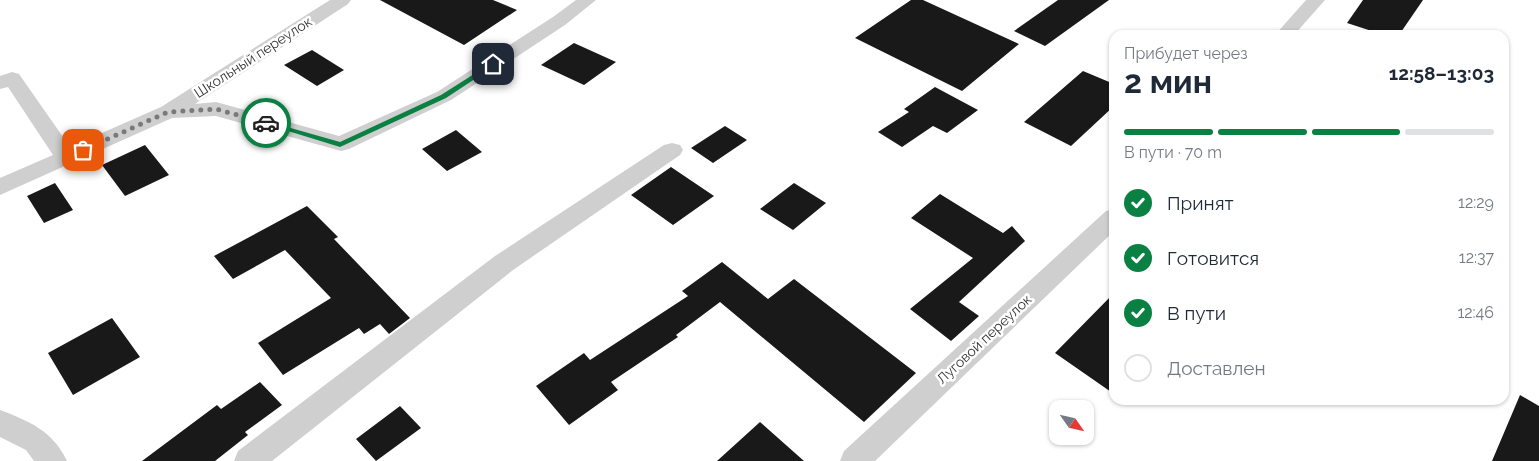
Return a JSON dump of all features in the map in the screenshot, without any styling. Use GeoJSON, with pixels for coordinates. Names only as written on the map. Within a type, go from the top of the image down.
{"type":"FeatureCollection","features":[{"type":"Feature","properties":{"kind":"street","name":"Школьный переулок"},"geometry":{"type":"LineString","coordinates":[[0,187],[168,112],[342,0]]}},
{"type":"Feature","properties":{"kind":"street"},"geometry":{"type":"LineString","coordinates":[[168,112],[216,109],[340,144],[444,96],[559,21],[586,0]]}},
{"type":"Feature","properties":{"kind":"street"},"geometry":{"type":"LineString","coordinates":[[1289,30],[1316,0]]}},
{"type":"Feature","properties":{"kind":"street"},"geometry":{"type":"LineString","coordinates":[[0,83],[12,78],[66,158]]}},
{"type":"Feature","properties":{"kind":"street"},"geometry":{"type":"LineString","coordinates":[[249,461],[504,263],[672,150]]}},
{"type":"Feature","properties":{"kind":"street","name":"Луговой переулок"},"geometry":{"type":"LineString","coordinates":[[855,461],[1109,222]]}},
{"type":"Feature","properties":{"kind":"street"},"geometry":{"type":"LineString","coordinates":[[0,423],[36,441],[52,461]]}},
{"type":"Feature","properties":{"kind":"building"},"geometry":{"type":"Polygon","coordinates":[[[380,0],[493,0],[517,10],[464,45],[380,0]]]}},
{"type":"Feature","properties":{"kind":"building"},"geometry":{"type":"Polygon","coordinates":[[[911,0],[923,0],[1019,44],[962,91],[855,38],[911,0]]]}},
{"type":"Feature","properties":{"kind":"building"},"geometry":{"type":"Polygon","coordinates":[[[1058,0],[1109,0],[1045,46],[1014,31],[1058,0]]]}},
{"type":"Feature","properties":{"kind":"building"},"geometry":{"type":"Polygon","coordinates":[[[1363,0],[1423,0],[1402,30],[1369,30],[1347,23],[1363,0]]]}},
{"type":"Feature","properties":{"kind":"building"},"geometry":{"type":"Polygon","coordinates":[[[574,43],[616,62],[584,85],[541,65],[574,43]]]}},
{"type":"Feature","properties":{"kind":"building"},"geometry":{"type":"Polygon","coordinates":[[[312,50],[344,70],[317,86],[284,65],[312,50]]]}},
{"type":"Feature","properties":{"kind":"building"},"geometry":{"type":"Polygon","coordinates":[[[1083,71],[1109,82],[1109,111],[1071,146],[1024,122],[1083,71]]]}},
{"type":"Feature","properties":{"kind":"building"},"geometry":{"type":"Polygon","coordinates":[[[935,87],[978,110],[947,133],[933,126],[902,147],[878,132],[909,112],[904,109],[935,87]]]}},
{"type":"Feature","properties":{"kind":"building"},"geometry":{"type":"Polygon","coordinates":[[[725,126],[747,140],[713,163],[691,148],[725,126]]]}},
{"type":"Feature","properties":{"kind":"building"},"geometry":{"type":"Polygon","coordinates":[[[456,130],[482,152],[447,171],[422,149],[456,130]]]}},
{"type":"Feature","properties":{"kind":"building"},"geometry":{"type":"Polygon","coordinates":[[[145,145],[169,175],[125,196],[102,165],[145,145]]]}},
{"type":"Feature","properties":{"kind":"building"},"geometry":{"type":"Polygon","coordinates":[[[671,167],[714,196],[673,225],[631,195],[671,167]]]}},
{"type":"Feature","properties":{"kind":"building"},"geometry":{"type":"Polygon","coordinates":[[[55,183],[73,210],[44,223],[27,196],[55,183]]]}},
{"type":"Feature","properties":{"kind":"building"},"geometry":{"type":"Polygon","coordinates":[[[794,183],[826,203],[793,230],[760,209],[794,183]]]}},
{"type":"Feature","properties":{"kind":"building"},"geometry":{"type":"Polygon","coordinates":[[[940,194],[1003,233],[1012,226],[1025,241],[959,302],[979,316],[951,341],[910,309],[973,258],[911,218],[940,194]]]}},
{"type":"Feature","properties":{"kind":"building"},"geometry":{"type":"Polygon","coordinates":[[[307,206],[338,237],[334,239],[410,318],[389,334],[380,324],[364,334],[359,328],[283,375],[258,343],[331,298],[285,250],[233,279],[214,256],[307,206]]]}},
{"type":"Feature","properties":{"kind":"building"},"geometry":{"type":"Polygon","coordinates":[[[722,262],[768,299],[794,279],[916,373],[864,422],[720,302],[676,335],[678,337],[611,382],[618,390],[569,425],[536,386],[584,353],[590,360],[688,296],[682,291],[722,262]]]}},
{"type":"Feature","properties":{"kind":"building"},"geometry":{"type":"Polygon","coordinates":[[[1109,298],[1109,391],[1055,353],[1109,298]]]}},
{"type":"Feature","properties":{"kind":"building"},"geometry":{"type":"Polygon","coordinates":[[[112,318],[140,357],[73,395],[48,353],[112,318]]]}},
{"type":"Feature","properties":{"kind":"building"},"geometry":{"type":"Polygon","coordinates":[[[260,382],[282,405],[245,432],[248,435],[215,461],[142,461],[217,405],[221,409],[260,382]]]}},
{"type":"Feature","properties":{"kind":"building"},"geometry":{"type":"Polygon","coordinates":[[[1520,395],[1539,406],[1539,461],[1492,461],[1520,395]]]}},
{"type":"Feature","properties":{"kind":"building"},"geometry":{"type":"Polygon","coordinates":[[[400,406],[421,428],[376,461],[356,439],[400,406]]]}},
{"type":"Feature","properties":{"kind":"building"},"geometry":{"type":"Polygon","coordinates":[[[760,422],[804,461],[717,461],[760,422]]]}},
{"type":"Feature","properties":{"kind":"way so far"},"geometry":{"type":"LineString","coordinates":[[83,150],[168,112],[216,109],[266,123]]}},
{"type":"Feature","properties":{"kind":"route"},"geometry":{"type":"LineString","coordinates":[[266,123],[340,144],[444,96],[493,64]]}}]}
